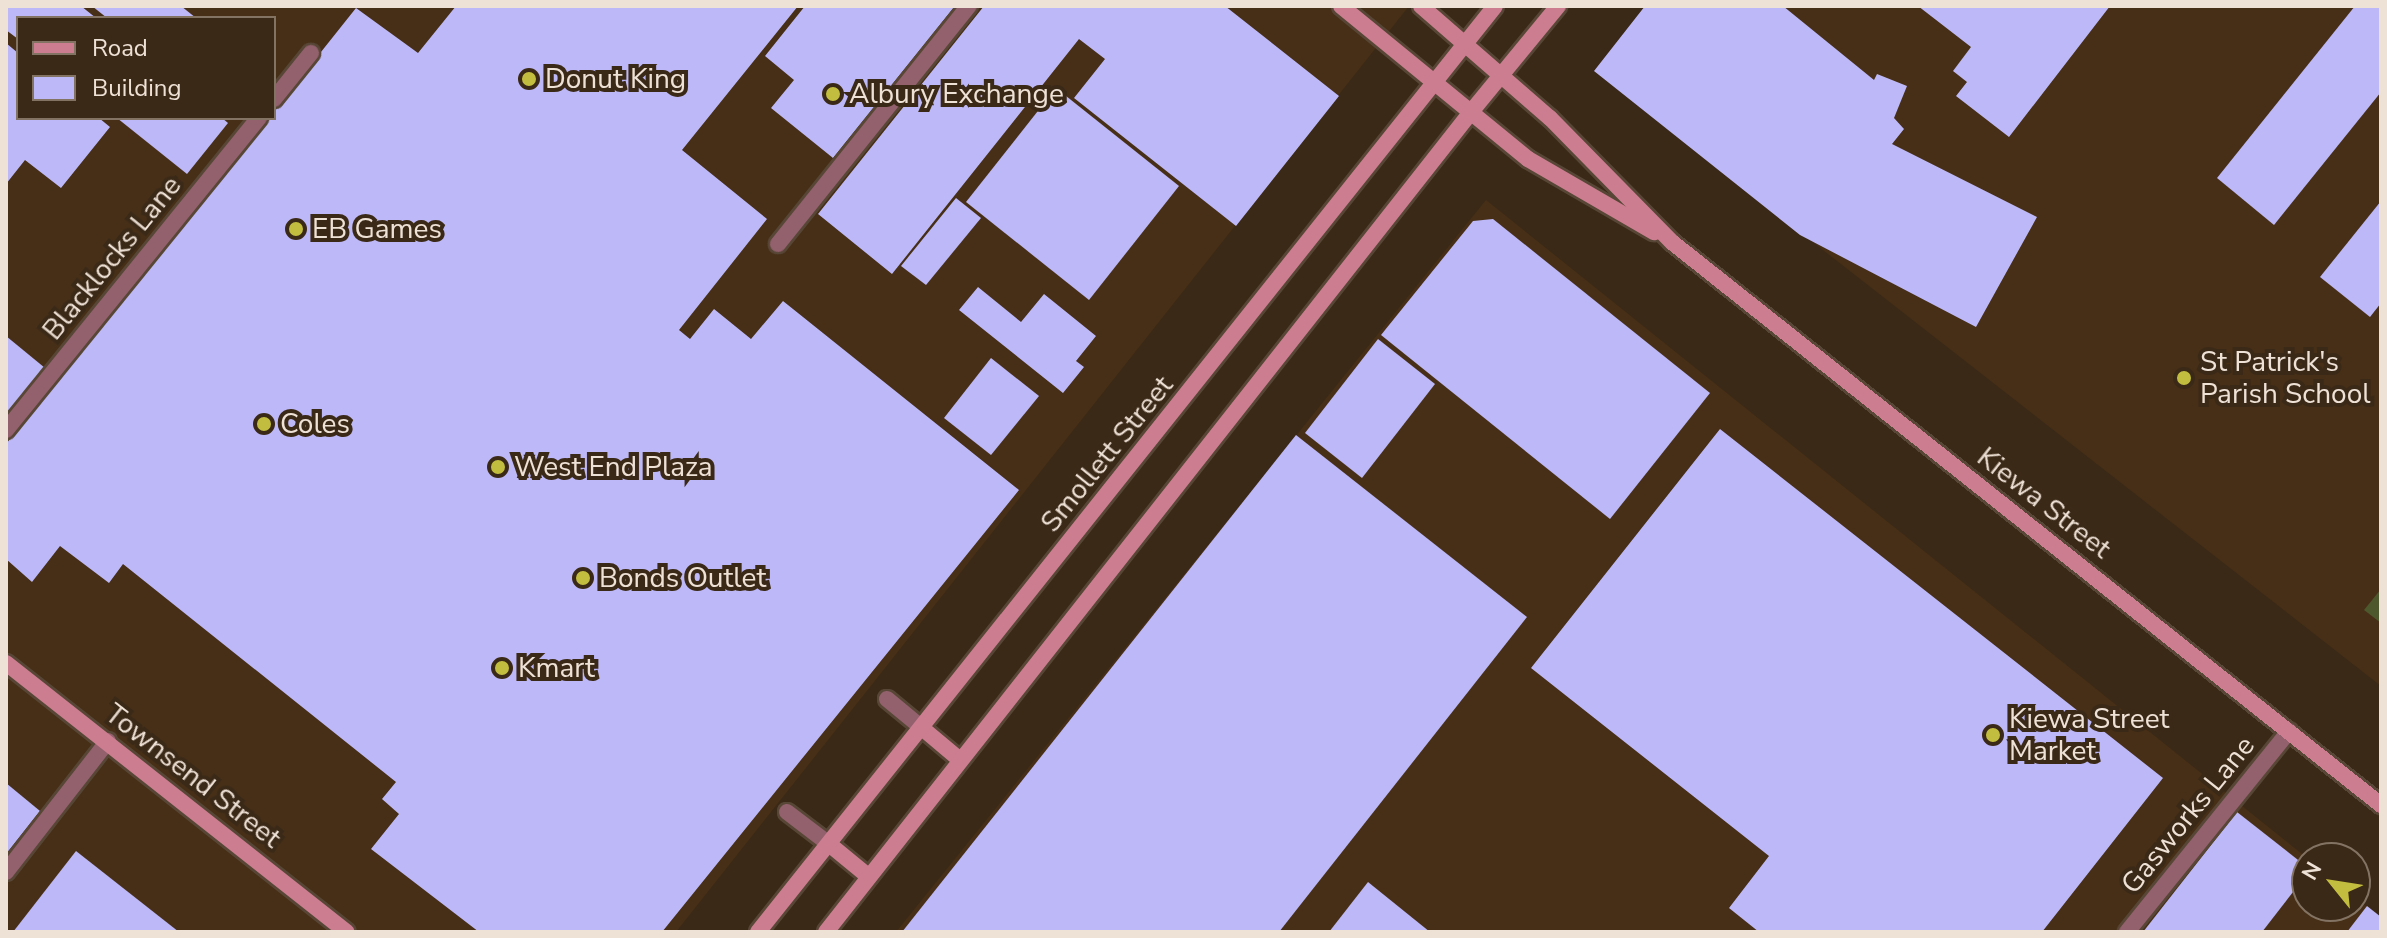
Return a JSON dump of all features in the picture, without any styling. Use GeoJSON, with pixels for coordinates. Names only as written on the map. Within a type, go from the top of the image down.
{"type":"FeatureCollection","features":[{"type":"Feature","properties":{"kind":"street"},"geometry":{"type":"LineString","coordinates":[[1341,6],[1434,83]]}},
{"type":"Feature","properties":{"kind":"street","name":"Kiewa Street"},"geometry":{"type":"LineString","coordinates":[[1421,6],[1466,42],[1499,77],[1550,118],[1673,243],[2381,805]]}},
{"type":"Feature","properties":{"kind":"street","name":"Smollett Street"},"geometry":{"type":"LineString","coordinates":[[758,932],[1495,6]]}},
{"type":"Feature","properties":{"kind":"street"},"geometry":{"type":"LineString","coordinates":[[826,932],[1471,112],[1558,6]]}},
{"type":"Feature","properties":{"kind":"street","name":"Kiewa Street"},"geometry":{"type":"LineString","coordinates":[[1434,83],[1528,159],[1673,243]]}},
{"type":"Feature","properties":{"kind":"street","name":"Townsend Street"},"geometry":{"type":"LineString","coordinates":[[6,663],[347,932]]}},
{"type":"Feature","properties":{"kind":"street"},"geometry":{"type":"LineString","coordinates":[[922,728],[960,760]]}},
{"type":"Feature","properties":{"kind":"street"},"geometry":{"type":"LineString","coordinates":[[829,844],[868,876]]}},
{"type":"Feature","properties":{"kind":"lane"},"geometry":{"type":"LineString","coordinates":[[778,244],[969,6]]}},
{"type":"Feature","properties":{"kind":"lane"},"geometry":{"type":"LineString","coordinates":[[276,97],[311,53]]}},
{"type":"Feature","properties":{"kind":"lane","name":"Blacklocks Lane"},"geometry":{"type":"LineString","coordinates":[[6,430],[257,120]]}},
{"type":"Feature","properties":{"kind":"lane"},"geometry":{"type":"LineString","coordinates":[[887,699],[922,728]]}},
{"type":"Feature","properties":{"kind":"lane","name":"Gasworks Lane"},"geometry":{"type":"LineString","coordinates":[[2127,932],[2289,731]]}},
{"type":"Feature","properties":{"kind":"lane"},"geometry":{"type":"LineString","coordinates":[[6,872],[108,741]]}},
{"type":"Feature","properties":{"kind":"lane"},"geometry":{"type":"LineString","coordinates":[[787,812],[829,844]]}},
{"type":"Feature","properties":{"kind":"shaded area"},"geometry":{"type":"Polygon","coordinates":[[[6,6],[1409,6],[676,932],[6,932],[6,6]]]}},
{"type":"Feature","properties":{"kind":"shaded area","name":"St Patrick's Parish School"},"geometry":{"type":"Polygon","coordinates":[[[1646,6],[2381,6],[2381,686],[1594,71],[1646,6]]]}},
{"type":"Feature","properties":{"kind":"shaded area"},"geometry":{"type":"Polygon","coordinates":[[[1486,200],[2291,845],[2291,922],[2371,922],[2371,910],[2381,918],[2381,932],[896,932],[1486,200]]]}},
{"type":"Feature","properties":{"kind":"green space"},"geometry":{"type":"Polygon","coordinates":[[[2381,589],[2381,623],[2364,610],[2381,589]]]}},
{"type":"Feature","properties":{"kind":"building"},"geometry":{"type":"Polygon","coordinates":[[[6,6],[81,6],[94,16],[16,16],[16,38],[6,30],[6,6]]]}},
{"type":"Feature","properties":{"kind":"building"},"geometry":{"type":"Polygon","coordinates":[[[92,6],[181,6],[194,16],[104,16],[92,6]]]}},
{"type":"Feature","properties":{"kind":"building","name":"West End Plaza"},"geometry":{"type":"Polygon","coordinates":[[[456,6],[798,6],[682,150],[767,219],[679,330],[690,339],[714,309],[751,339],[783,301],[1019,490],[662,932],[479,932],[371,849],[399,814],[382,799],[396,782],[123,564],[109,583],[60,546],[32,582],[6,559],[6,444],[266,120],[276,120],[276,108],[356,8],[418,53],[456,6]]]}},
{"type":"Feature","properties":{"kind":"building","name":"Albury Exchange"},"geometry":{"type":"Polygon","coordinates":[[[805,6],[955,6],[833,158],[771,108],[794,80],[765,56],[805,6]]]}},
{"type":"Feature","properties":{"kind":"building"},"geometry":{"type":"Polygon","coordinates":[[[984,6],[1225,6],[1339,96],[1236,226],[1074,98],[1105,59],[1079,39],[892,274],[818,214],[984,6]]]}},
{"type":"Feature","properties":{"kind":"building"},"geometry":{"type":"Polygon","coordinates":[[[1645,6],[1783,6],[1874,80],[1877,74],[1907,86],[1894,118],[1904,129],[1892,144],[2037,217],[1976,327],[1800,235],[1594,71],[1645,6]]]}},
{"type":"Feature","properties":{"kind":"building"},"geometry":{"type":"Polygon","coordinates":[[[1918,6],[2110,6],[2009,137],[1956,96],[1967,82],[1953,71],[1971,47],[1918,6]]]}},
{"type":"Feature","properties":{"kind":"building"},"geometry":{"type":"Polygon","coordinates":[[[2355,6],[2381,6],[2381,92],[2274,225],[2217,178],[2355,6]]]}},
{"type":"Feature","properties":{"kind":"building"},"geometry":{"type":"Polygon","coordinates":[[[6,43],[16,51],[16,120],[101,120],[110,127],[61,188],[25,160],[6,184],[6,43]]]}},
{"type":"Feature","properties":{"kind":"building"},"geometry":{"type":"Polygon","coordinates":[[[1056,88],[1179,186],[1089,300],[966,202],[1056,88]]]}},
{"type":"Feature","properties":{"kind":"building"},"geometry":{"type":"Polygon","coordinates":[[[120,120],[224,120],[228,123],[187,174],[120,120]]]}},
{"type":"Feature","properties":{"kind":"building"},"geometry":{"type":"Polygon","coordinates":[[[956,198],[981,218],[926,285],[901,266],[956,198]]]}},
{"type":"Feature","properties":{"kind":"building"},"geometry":{"type":"Polygon","coordinates":[[[2381,201],[2381,303],[2370,317],[2320,277],[2381,201]]]}},
{"type":"Feature","properties":{"kind":"building"},"geometry":{"type":"Polygon","coordinates":[[[1493,219],[1710,393],[1610,519],[1381,335],[1473,221],[1493,219]]]}},
{"type":"Feature","properties":{"kind":"building"},"geometry":{"type":"Polygon","coordinates":[[[978,287],[1021,322],[1044,294],[1096,336],[1076,361],[1084,367],[1063,393],[959,310],[978,287]]]}},
{"type":"Feature","properties":{"kind":"building"},"geometry":{"type":"Polygon","coordinates":[[[6,336],[45,368],[6,416],[6,336]]]}},
{"type":"Feature","properties":{"kind":"building"},"geometry":{"type":"Polygon","coordinates":[[[1378,339],[1435,384],[1362,478],[1305,433],[1378,339]]]}},
{"type":"Feature","properties":{"kind":"building"},"geometry":{"type":"Polygon","coordinates":[[[991,358],[1039,396],[991,455],[944,418],[991,358]]]}},
{"type":"Feature","properties":{"kind":"building"},"geometry":{"type":"Polygon","coordinates":[[[1720,429],[2163,778],[2042,932],[1759,932],[1729,908],[1769,856],[1531,668],[1720,429]]]}},
{"type":"Feature","properties":{"kind":"building"},"geometry":{"type":"Polygon","coordinates":[[[1296,435],[1527,617],[1279,932],[902,932],[1296,435]]]}},
{"type":"Feature","properties":{"kind":"building"},"geometry":{"type":"Polygon","coordinates":[[[6,783],[40,811],[6,854],[6,783]]]}},
{"type":"Feature","properties":{"kind":"building"},"geometry":{"type":"Polygon","coordinates":[[[2237,812],[2291,854],[2291,895],[2262,932],[2143,932],[2237,812]]]}},
{"type":"Feature","properties":{"kind":"building"},"geometry":{"type":"Polygon","coordinates":[[[76,851],[179,932],[13,932],[76,851]]]}},
{"type":"Feature","properties":{"kind":"building"},"geometry":{"type":"Polygon","coordinates":[[[1368,882],[1430,932],[1329,932],[1368,882]]]}},
{"type":"Feature","properties":{"kind":"building"},"geometry":{"type":"Polygon","coordinates":[[[2371,909],[2381,917],[2381,932],[2347,932],[2355,922],[2371,922],[2371,909]]]}},
{"type":"Feature","properties":{"kind":"place","name":"Donut King"},"geometry":{"type":"Point","coordinates":[529,79]}},
{"type":"Feature","properties":{"kind":"place","name":"Albury Exchange"},"geometry":{"type":"Point","coordinates":[833,94]}},
{"type":"Feature","properties":{"kind":"place","name":"EB Games"},"geometry":{"type":"Point","coordinates":[296,229]}},
{"type":"Feature","properties":{"kind":"place","name":"St Patrick's Parish School"},"geometry":{"type":"Point","coordinates":[2184,378]}},
{"type":"Feature","properties":{"kind":"place","name":"Coles"},"geometry":{"type":"Point","coordinates":[264,424]}},
{"type":"Feature","properties":{"kind":"place","name":"West End Plaza"},"geometry":{"type":"Point","coordinates":[498,467]}},
{"type":"Feature","properties":{"kind":"place","name":"Bonds Outlet"},"geometry":{"type":"Point","coordinates":[583,578]}},
{"type":"Feature","properties":{"kind":"place","name":"Kmart"},"geometry":{"type":"Point","coordinates":[502,668]}},
{"type":"Feature","properties":{"kind":"place","name":"Kiewa Street Market"},"geometry":{"type":"Point","coordinates":[1993,735]}}]}
